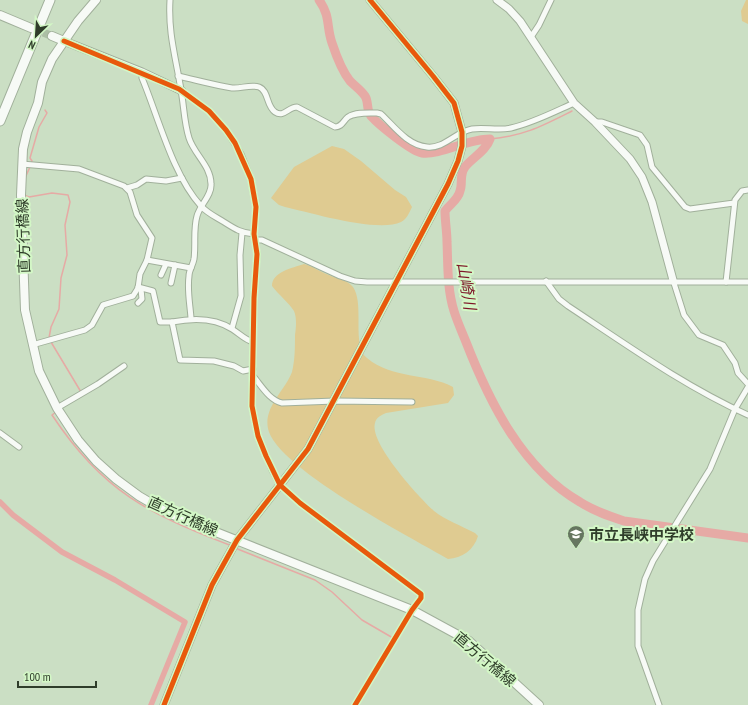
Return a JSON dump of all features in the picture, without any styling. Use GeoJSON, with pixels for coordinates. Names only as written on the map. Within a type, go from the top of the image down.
{"type":"FeatureCollection","features":[{"type":"Feature","properties":{"kind":"highway"},"geometry":{"type":"LineString","coordinates":[[0,121],[50,0]]}},
{"type":"Feature","properties":{"kind":"highway"},"geometry":{"type":"LineString","coordinates":[[0,107],[32,43]]}},
{"type":"Feature","properties":{"kind":"main road","name":"直方行橋線"},"geometry":{"type":"LineString","coordinates":[[96,0],[52,59],[42,82],[38,103],[27,132],[22,164],[21,195],[25,310],[39,371],[57,408],[78,440],[96,461],[133,492],[168,513],[412,610],[469,641],[539,705]]}},
{"type":"Feature","properties":{"kind":"main road"},"geometry":{"type":"LineString","coordinates":[[0,15],[31,28]]}},
{"type":"Feature","properties":{"kind":"main road"},"geometry":{"type":"LineString","coordinates":[[52,36],[64,42]]}},
{"type":"Feature","properties":{"kind":"street"},"geometry":{"type":"LineString","coordinates":[[170,0],[169,26],[182,91],[183,113],[190,142],[210,176],[211,189],[201,206],[197,218],[194,260],[191,268],[188,288],[191,318]]}},
{"type":"Feature","properties":{"kind":"street"},"geometry":{"type":"LineString","coordinates":[[164,705],[212,585],[237,540],[308,449],[335,401],[397,282],[448,184],[458,161],[462,146],[462,134],[459,116],[448,93],[370,0]]}},
{"type":"Feature","properties":{"kind":"street"},"geometry":{"type":"LineString","coordinates":[[497,0],[510,9],[531,37],[574,104],[595,122],[630,159],[642,177],[652,202],[684,315],[699,335],[723,345],[738,373],[748,384]]}},
{"type":"Feature","properties":{"kind":"street"},"geometry":{"type":"LineString","coordinates":[[531,37],[539,25],[551,0]]}},
{"type":"Feature","properties":{"kind":"street"},"geometry":{"type":"LineString","coordinates":[[64,42],[142,72],[182,91],[217,120],[226,130],[241,154],[251,179],[256,207],[254,234],[257,254],[252,406],[258,436],[280,485],[315,516],[421,594],[421,598],[412,610],[355,705]]}},
{"type":"Feature","properties":{"kind":"street"},"geometry":{"type":"LineString","coordinates":[[142,72],[142,78],[153,110],[182,178],[201,206],[242,233],[254,234]]}},
{"type":"Feature","properties":{"kind":"street"},"geometry":{"type":"LineString","coordinates":[[178,76],[233,88],[249,86],[260,87],[264,90],[268,104],[274,112],[284,114],[291,108],[297,107],[335,126],[341,125],[353,115],[369,113],[381,114],[400,133],[415,143],[427,147],[439,146],[472,129],[512,128],[536,120],[574,104]]}},
{"type":"Feature","properties":{"kind":"street"},"geometry":{"type":"LineString","coordinates":[[595,122],[602,122],[640,135],[647,145],[652,167],[685,208],[690,209],[734,203]]}},
{"type":"Feature","properties":{"kind":"street"},"geometry":{"type":"LineString","coordinates":[[22,164],[79,169],[94,176],[116,182],[127,188],[132,197],[135,212],[152,238],[147,260],[140,274],[142,298],[138,303]]}},
{"type":"Feature","properties":{"kind":"street"},"geometry":{"type":"LineString","coordinates":[[127,188],[137,186],[146,179],[166,181],[182,178]]}},
{"type":"Feature","properties":{"kind":"street"},"geometry":{"type":"LineString","coordinates":[[726,282],[734,203],[742,191],[748,190]]}},
{"type":"Feature","properties":{"kind":"street"},"geometry":{"type":"LineString","coordinates":[[232,328],[242,296],[240,255],[242,233]]}},
{"type":"Feature","properties":{"kind":"street"},"geometry":{"type":"LineString","coordinates":[[255,240],[262,240],[348,279],[367,282],[673,280],[748,282]]}},
{"type":"Feature","properties":{"kind":"street"},"geometry":{"type":"LineString","coordinates":[[147,260],[191,268]]}},
{"type":"Feature","properties":{"kind":"street"},"geometry":{"type":"LineString","coordinates":[[161,275],[166,264]]}},
{"type":"Feature","properties":{"kind":"street"},"geometry":{"type":"LineString","coordinates":[[172,283],[175,265]]}},
{"type":"Feature","properties":{"kind":"street"},"geometry":{"type":"LineString","coordinates":[[546,281],[559,299],[568,306],[670,374],[748,415]]}},
{"type":"Feature","properties":{"kind":"street"},"geometry":{"type":"LineString","coordinates":[[32,345],[88,328],[103,305],[130,298],[140,288]]}},
{"type":"Feature","properties":{"kind":"street"},"geometry":{"type":"LineString","coordinates":[[140,288],[154,292],[160,322],[172,322],[191,318],[208,320],[232,328],[253,342]]}},
{"type":"Feature","properties":{"kind":"street"},"geometry":{"type":"LineString","coordinates":[[172,322],[180,360],[214,361],[234,366],[243,371],[253,370]]}},
{"type":"Feature","properties":{"kind":"street"},"geometry":{"type":"LineString","coordinates":[[57,408],[98,384],[124,366]]}},
{"type":"Feature","properties":{"kind":"street"},"geometry":{"type":"LineString","coordinates":[[252,376],[268,395],[277,402],[412,402]]}},
{"type":"Feature","properties":{"kind":"street"},"geometry":{"type":"LineString","coordinates":[[659,705],[638,646],[638,610],[640,595],[645,579],[654,561],[710,469],[735,409],[748,388]]}},
{"type":"Feature","properties":{"kind":"street"},"geometry":{"type":"LineString","coordinates":[[0,433],[19,447]]}},
{"type":"Feature","properties":{"kind":"shaded area"},"geometry":{"type":"Polygon","coordinates":[[[746,0],[748,0],[748,24],[742,21],[741,11],[746,0]]]}},
{"type":"Feature","properties":{"kind":"shaded area"},"geometry":{"type":"Polygon","coordinates":[[[332,146],[344,149],[406,197],[412,207],[408,216],[401,222],[391,225],[361,224],[285,207],[279,205],[271,198],[294,167],[332,146]]]}},
{"type":"Feature","properties":{"kind":"shaded area"},"geometry":{"type":"Polygon","coordinates":[[[304,264],[345,281],[353,287],[358,304],[360,344],[362,352],[367,358],[377,365],[398,373],[432,380],[453,387],[454,395],[448,403],[381,415],[375,423],[375,432],[387,456],[407,482],[427,504],[438,514],[478,536],[474,545],[463,555],[448,559],[350,502],[322,484],[298,465],[279,448],[269,432],[267,424],[271,408],[292,372],[296,323],[294,311],[272,286],[273,281],[275,277],[284,271],[304,264]]]}},
{"type":"Feature","properties":{"kind":"waterway","name":"山崎川"},"geometry":{"type":"LineString","coordinates":[[319,0],[327,17],[330,37],[342,68],[350,81],[365,96],[371,116],[388,131],[403,143],[422,153],[437,152],[472,141],[490,139],[482,151],[463,170],[459,194],[445,211],[449,285],[452,303],[457,319],[485,387],[510,432],[525,452],[541,471],[559,488],[596,511],[624,521],[748,538]]}},
{"type":"Feature","properties":{"kind":"waterway"},"geometry":{"type":"LineString","coordinates":[[31,163],[32,161],[30,158],[39,127],[47,113],[45,110]]}},
{"type":"Feature","properties":{"kind":"waterway"},"geometry":{"type":"LineString","coordinates":[[490,139],[523,133],[542,126],[572,111]]}},
{"type":"Feature","properties":{"kind":"waterway"},"geometry":{"type":"LineString","coordinates":[[25,178],[30,167]]}},
{"type":"Feature","properties":{"kind":"waterway"},"geometry":{"type":"LineString","coordinates":[[24,195],[29,197],[52,193],[68,195],[70,202],[65,225],[67,255],[61,278],[59,309],[51,327],[49,338]]}},
{"type":"Feature","properties":{"kind":"waterway"},"geometry":{"type":"LineString","coordinates":[[51,342],[81,392]]}},
{"type":"Feature","properties":{"kind":"waterway"},"geometry":{"type":"LineString","coordinates":[[56,412],[52,415],[71,441],[109,482],[152,511],[176,523],[232,546]]}},
{"type":"Feature","properties":{"kind":"waterway"},"geometry":{"type":"LineString","coordinates":[[0,502],[13,515],[62,552],[115,580],[185,622],[151,705]]}},
{"type":"Feature","properties":{"kind":"waterway"},"geometry":{"type":"LineString","coordinates":[[235,548],[315,580],[332,592],[362,620],[393,638]]}},
{"type":"Feature","properties":{"kind":"tunnel"},"geometry":{"type":"LineString","coordinates":[[32,28],[52,36]]}},
{"type":"Feature","properties":{"kind":"cycle path"},"geometry":{"type":"LineString","coordinates":[[164,705],[212,585],[237,540],[308,449],[448,184],[458,161],[462,146],[462,132],[454,103],[370,0]]}},
{"type":"Feature","properties":{"kind":"cycle path"},"geometry":{"type":"LineString","coordinates":[[64,41],[179,89],[209,111],[226,130],[235,143],[251,179],[256,207],[254,234],[257,254],[254,298],[252,406],[258,436],[266,456],[280,485],[300,503],[421,594],[421,598],[412,610],[355,705]]}},
{"type":"Feature","properties":{"kind":"place","name":"市立長峡中学校"},"geometry":{"type":"Point","coordinates":[576,549]}}]}
